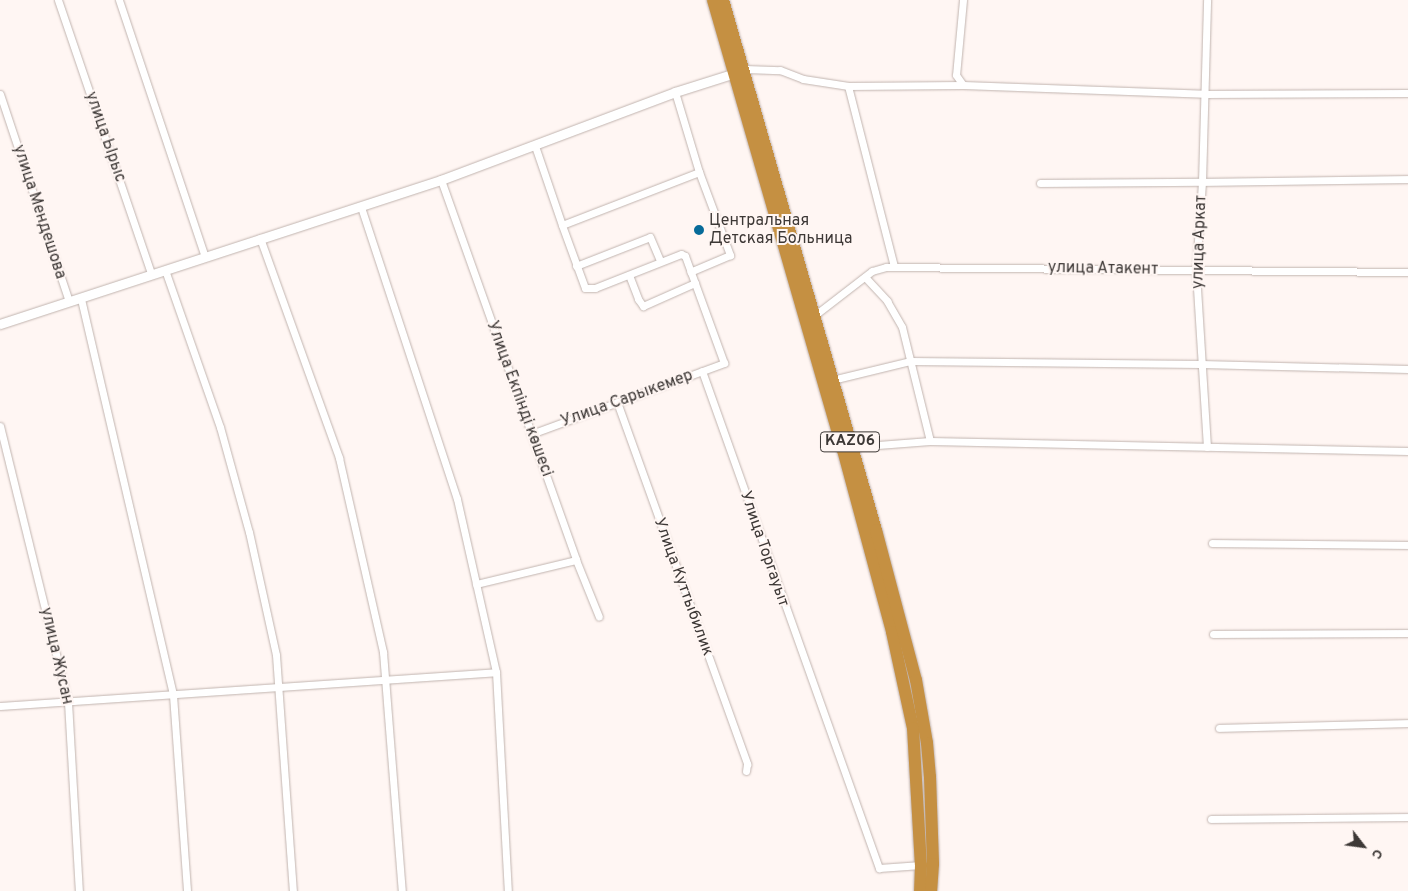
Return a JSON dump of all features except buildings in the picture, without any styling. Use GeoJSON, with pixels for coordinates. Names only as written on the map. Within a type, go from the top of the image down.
{"type":"FeatureCollection","features":[{"type":"Feature","properties":{"kind":"highway","name":"KАZ06"},"geometry":{"type":"LineString","coordinates":[[713,0],[740,71],[815,315],[852,447],[894,618],[913,728],[921,865],[920,891]]}},
{"type":"Feature","properties":{"kind":"highway","name":"KАZ06"},"geometry":{"type":"LineString","coordinates":[[723,0],[740,71],[894,618],[916,680],[927,743],[933,864],[931,891]]}},
{"type":"Feature","properties":{"kind":"main road"},"geometry":{"type":"LineString","coordinates":[[0,324],[151,273],[361,207],[440,180],[675,92],[740,71]]}},
{"type":"Feature","properties":{"kind":"street","name":"улица Ырыс"},"geometry":{"type":"LineString","coordinates":[[58,0],[151,273]]}},
{"type":"Feature","properties":{"kind":"street"},"geometry":{"type":"LineString","coordinates":[[120,0],[205,256]]}},
{"type":"Feature","properties":{"kind":"street"},"geometry":{"type":"LineString","coordinates":[[962,0],[956,75],[963,85]]}},
{"type":"Feature","properties":{"kind":"street"},"geometry":{"type":"LineString","coordinates":[[1040,183],[1202,182],[1207,0]]}},
{"type":"Feature","properties":{"kind":"street"},"geometry":{"type":"LineString","coordinates":[[740,71],[780,70],[803,79],[848,86],[963,85],[1204,94],[1408,92]]}},
{"type":"Feature","properties":{"kind":"street"},"geometry":{"type":"LineString","coordinates":[[848,86],[894,266]]}},
{"type":"Feature","properties":{"kind":"street"},"geometry":{"type":"LineString","coordinates":[[675,92],[699,172],[730,255],[690,272]]}},
{"type":"Feature","properties":{"kind":"street","name":"улица Мендешова"},"geometry":{"type":"LineString","coordinates":[[0,94],[69,301]]}},
{"type":"Feature","properties":{"kind":"street"},"geometry":{"type":"LineString","coordinates":[[535,146],[585,288],[595,288],[681,254],[685,256],[695,283],[643,306],[638,299],[629,275]]}},
{"type":"Feature","properties":{"kind":"street"},"geometry":{"type":"LineString","coordinates":[[562,225],[699,172]]}},
{"type":"Feature","properties":{"kind":"street","name":"улица Аркат"},"geometry":{"type":"LineString","coordinates":[[1207,447],[1196,270],[1202,182],[1408,179]]}},
{"type":"Feature","properties":{"kind":"street","name":"Улица Екпінді көшесі"},"geometry":{"type":"LineString","coordinates":[[440,180],[576,560],[599,617]]}},
{"type":"Feature","properties":{"kind":"street"},"geometry":{"type":"LineString","coordinates":[[361,207],[457,499],[496,672],[508,891]]}},
{"type":"Feature","properties":{"kind":"street"},"geometry":{"type":"LineString","coordinates":[[576,266],[650,237],[660,261]]}},
{"type":"Feature","properties":{"kind":"street"},"geometry":{"type":"LineString","coordinates":[[260,238],[339,458],[383,652],[387,680],[402,891]]}},
{"type":"Feature","properties":{"kind":"street","name":"улица Атакент"},"geometry":{"type":"LineString","coordinates":[[815,315],[836,301],[865,276],[878,268],[894,266],[1408,272]]}},
{"type":"Feature","properties":{"kind":"street"},"geometry":{"type":"LineString","coordinates":[[165,270],[217,418],[248,532],[276,655],[293,891]]}},
{"type":"Feature","properties":{"kind":"street"},"geometry":{"type":"LineString","coordinates":[[865,276],[888,301],[902,327],[930,441]]}},
{"type":"Feature","properties":{"kind":"street","name":"Улица Сарыкемер"},"geometry":{"type":"LineString","coordinates":[[531,434],[724,363],[695,283]]}},
{"type":"Feature","properties":{"kind":"street"},"geometry":{"type":"LineString","coordinates":[[81,298],[173,695],[187,891]]}},
{"type":"Feature","properties":{"kind":"street"},"geometry":{"type":"LineString","coordinates":[[832,380],[910,361],[1201,364],[1408,369]]}},
{"type":"Feature","properties":{"kind":"street","name":"Улица Торгауыт"},"geometry":{"type":"LineString","coordinates":[[702,372],[879,868],[921,865]]}},
{"type":"Feature","properties":{"kind":"street","name":"Улица Куттыбилик"},"geometry":{"type":"LineString","coordinates":[[617,402],[747,764],[746,771]]}},
{"type":"Feature","properties":{"kind":"street","name":"улица Жусан"},"geometry":{"type":"LineString","coordinates":[[0,426],[68,702],[79,891]]}},
{"type":"Feature","properties":{"kind":"street"},"geometry":{"type":"LineString","coordinates":[[852,447],[930,441],[1408,451]]}},
{"type":"Feature","properties":{"kind":"street"},"geometry":{"type":"LineString","coordinates":[[1212,543],[1408,545]]}},
{"type":"Feature","properties":{"kind":"street"},"geometry":{"type":"LineString","coordinates":[[476,584],[576,560]]}},
{"type":"Feature","properties":{"kind":"street"},"geometry":{"type":"LineString","coordinates":[[1213,634],[1408,633]]}},
{"type":"Feature","properties":{"kind":"street"},"geometry":{"type":"LineString","coordinates":[[0,706],[496,672]]}},
{"type":"Feature","properties":{"kind":"street"},"geometry":{"type":"LineString","coordinates":[[1219,728],[1408,723]]}},
{"type":"Feature","properties":{"kind":"street"},"geometry":{"type":"LineString","coordinates":[[1211,819],[1408,818]]}},
{"type":"Feature","properties":{"kind":"place","name":"Центральная Детская Больница"},"geometry":{"type":"Point","coordinates":[699,230]}}]}
